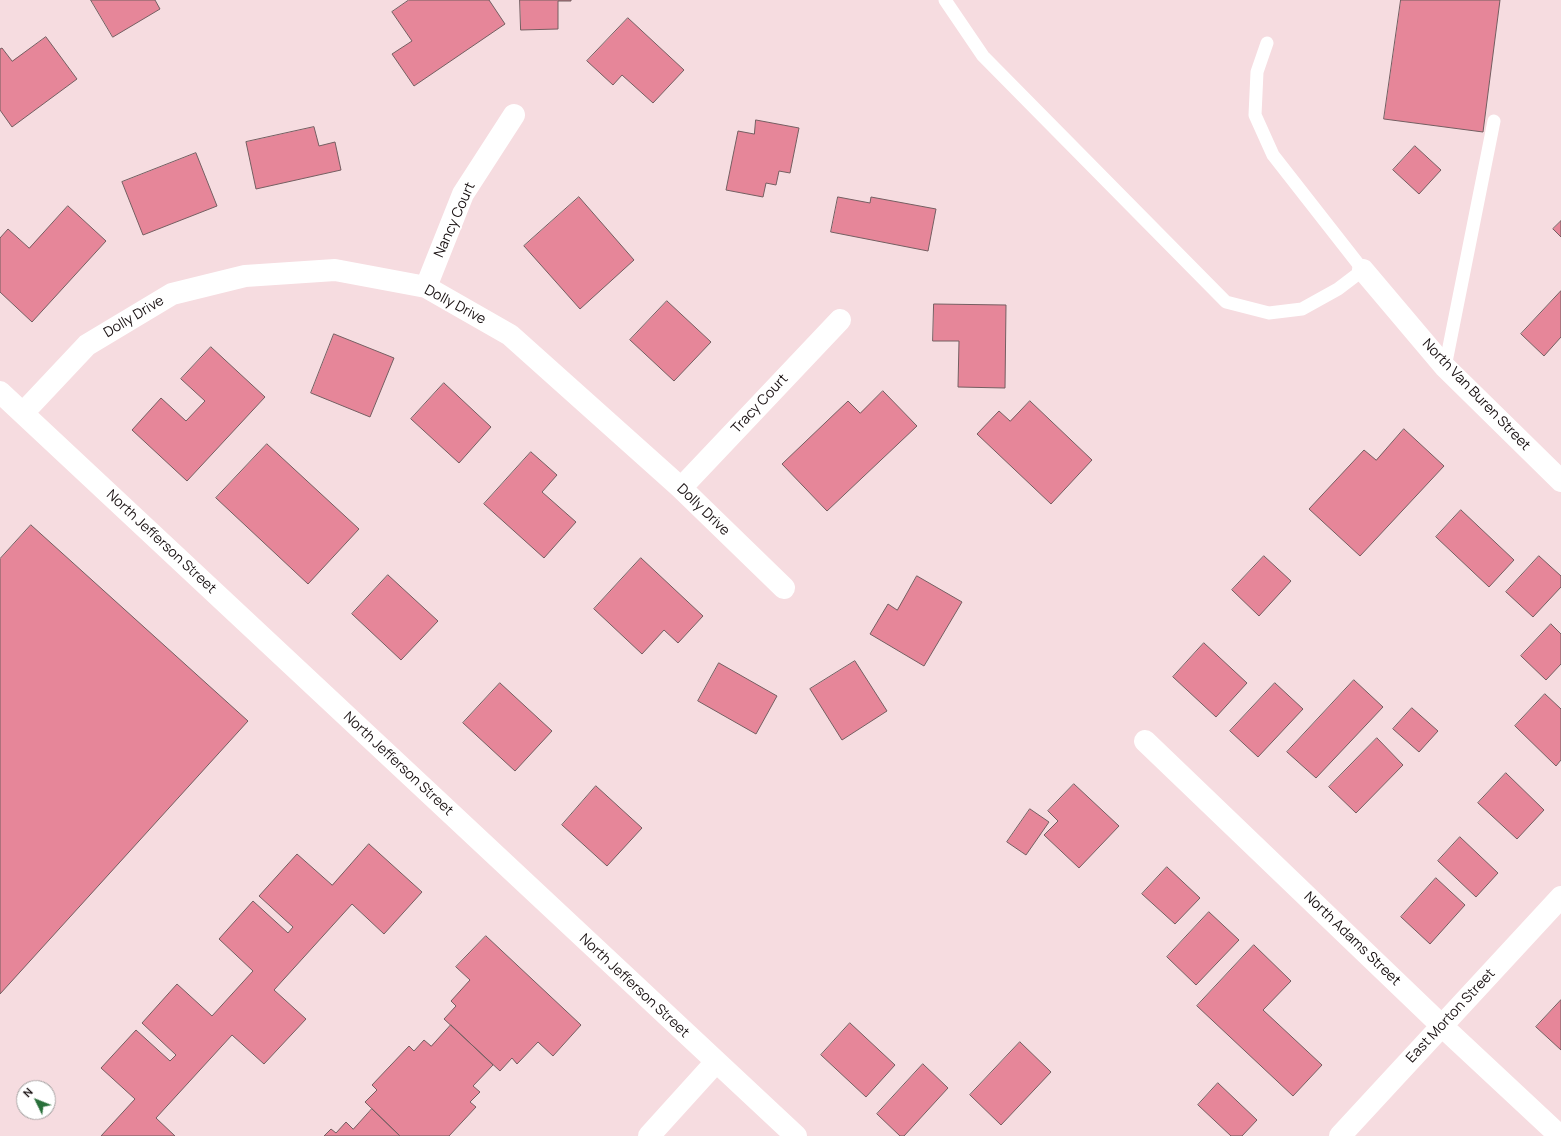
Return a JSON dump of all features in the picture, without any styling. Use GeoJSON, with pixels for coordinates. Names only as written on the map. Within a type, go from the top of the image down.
{"type":"FeatureCollection","features":[{"type":"Feature","properties":{"kind":"street","name":"Nancy Court"},"geometry":{"type":"LineString","coordinates":[[426,287],[463,194],[514,115]]}},
{"type":"Feature","properties":{"kind":"street","name":"Dolly Drive"},"geometry":{"type":"LineString","coordinates":[[23,413],[87,345],[172,294],[245,276],[335,270],[426,287],[510,335],[681,488],[784,588]]}},
{"type":"Feature","properties":{"kind":"street","name":"North Van Buren Street"},"geometry":{"type":"LineString","coordinates":[[1363,270],[1445,367],[1561,481]]}},
{"type":"Feature","properties":{"kind":"street","name":"Tracy Court"},"geometry":{"type":"LineString","coordinates":[[681,488],[840,320]]}},
{"type":"Feature","properties":{"kind":"street","name":"North Jefferson Street"},"geometry":{"type":"LineString","coordinates":[[0,392],[796,1136]]}},
{"type":"Feature","properties":{"kind":"street","name":"North Adams Street"},"geometry":{"type":"LineString","coordinates":[[1145,741],[1442,1026],[1560,1136]]}},
{"type":"Feature","properties":{"kind":"street","name":"East Morton Street"},"geometry":{"type":"LineString","coordinates":[[1340,1136],[1561,897]]}},
{"type":"Feature","properties":{"kind":"street"},"geometry":{"type":"LineString","coordinates":[[649,1136],[716,1062]]}},
{"type":"Feature","properties":{"kind":"lane"},"geometry":{"type":"LineString","coordinates":[[945,0],[983,56],[1226,302],[1269,314],[1302,309],[1338,289],[1363,270],[1273,154],[1255,115],[1256,72],[1267,43]]}},
{"type":"Feature","properties":{"kind":"lane"},"geometry":{"type":"LineString","coordinates":[[1445,367],[1494,121]]}},
{"type":"Feature","properties":{"kind":"building"},"geometry":{"type":"Polygon","coordinates":[[[91,0],[155,0],[160,9],[113,37],[91,0]]]}},
{"type":"Feature","properties":{"kind":"building"},"geometry":{"type":"Polygon","coordinates":[[[409,0],[489,0],[505,24],[414,86],[392,54],[412,41],[392,12],[409,0]]]}},
{"type":"Feature","properties":{"kind":"building"},"geometry":{"type":"Polygon","coordinates":[[[520,0],[571,1],[558,1],[558,29],[521,30],[520,0]]]}},
{"type":"Feature","properties":{"kind":"building"},"geometry":{"type":"Polygon","coordinates":[[[1401,0],[1500,0],[1483,132],[1384,119],[1401,0]]]}},
{"type":"Feature","properties":{"kind":"building"},"geometry":{"type":"Polygon","coordinates":[[[628,18],[684,70],[653,103],[622,75],[613,85],[587,61],[628,18]]]}},
{"type":"Feature","properties":{"kind":"building"},"geometry":{"type":"Polygon","coordinates":[[[46,37],[77,79],[12,127],[0,110],[0,49],[2,48],[12,61],[46,37]]]}},
{"type":"Feature","properties":{"kind":"building"},"geometry":{"type":"Polygon","coordinates":[[[756,120],[799,128],[790,173],[779,171],[776,185],[766,183],[763,197],[726,190],[738,131],[754,134],[756,120]]]}},
{"type":"Feature","properties":{"kind":"building"},"geometry":{"type":"Polygon","coordinates":[[[314,127],[319,146],[335,142],[341,170],[256,189],[246,142],[314,127]]]}},
{"type":"Feature","properties":{"kind":"building"},"geometry":{"type":"Polygon","coordinates":[[[1415,146],[1441,170],[1419,194],[1393,170],[1415,146]]]}},
{"type":"Feature","properties":{"kind":"building"},"geometry":{"type":"Polygon","coordinates":[[[196,153],[217,206],[143,235],[122,182],[196,153]]]}},
{"type":"Feature","properties":{"kind":"building"},"geometry":{"type":"Polygon","coordinates":[[[579,197],[634,260],[580,309],[524,246],[579,197]]]}},
{"type":"Feature","properties":{"kind":"building"},"geometry":{"type":"Polygon","coordinates":[[[838,197],[870,203],[871,197],[936,209],[928,251],[831,232],[838,197]]]}},
{"type":"Feature","properties":{"kind":"building"},"geometry":{"type":"Polygon","coordinates":[[[68,206],[106,241],[32,322],[0,292],[0,238],[8,229],[29,248],[68,206]]]}},
{"type":"Feature","properties":{"kind":"building"},"geometry":{"type":"Polygon","coordinates":[[[1561,221],[1561,237],[1553,229],[1561,221]]]}},
{"type":"Feature","properties":{"kind":"building"},"geometry":{"type":"Polygon","coordinates":[[[1561,291],[1561,337],[1544,356],[1521,334],[1561,291]]]}},
{"type":"Feature","properties":{"kind":"building"},"geometry":{"type":"Polygon","coordinates":[[[667,301],[711,342],[674,381],[630,340],[667,301]]]}},
{"type":"Feature","properties":{"kind":"building"},"geometry":{"type":"Polygon","coordinates":[[[934,304],[1006,305],[1005,388],[958,387],[959,341],[933,341],[934,304]]]}},
{"type":"Feature","properties":{"kind":"building"},"geometry":{"type":"Polygon","coordinates":[[[334,334],[394,358],[370,417],[311,393],[334,334]]]}},
{"type":"Feature","properties":{"kind":"building"},"geometry":{"type":"Polygon","coordinates":[[[211,347],[265,397],[187,481],[132,430],[161,398],[186,421],[205,401],[181,379],[211,347]]]}},
{"type":"Feature","properties":{"kind":"building"},"geometry":{"type":"Polygon","coordinates":[[[444,383],[491,427],[459,463],[411,419],[444,383]]]}},
{"type":"Feature","properties":{"kind":"building"},"geometry":{"type":"Polygon","coordinates":[[[883,391],[917,426],[827,511],[782,464],[848,401],[860,413],[883,391]]]}},
{"type":"Feature","properties":{"kind":"building"},"geometry":{"type":"Polygon","coordinates":[[[1030,401],[1092,460],[1051,504],[977,434],[999,411],[1010,421],[1030,401]]]}},
{"type":"Feature","properties":{"kind":"building"},"geometry":{"type":"Polygon","coordinates":[[[1404,429],[1444,466],[1360,556],[1309,509],[1364,450],[1376,460],[1404,429]]]}},
{"type":"Feature","properties":{"kind":"building"},"geometry":{"type":"Polygon","coordinates":[[[267,444],[359,529],[308,584],[216,498],[267,444]]]}},
{"type":"Feature","properties":{"kind":"building"},"geometry":{"type":"Polygon","coordinates":[[[531,452],[557,475],[542,492],[576,522],[544,558],[484,504],[531,452]]]}},
{"type":"Feature","properties":{"kind":"building"},"geometry":{"type":"Polygon","coordinates":[[[1461,510],[1514,560],[1489,587],[1436,537],[1461,510]]]}},
{"type":"Feature","properties":{"kind":"building"},"geometry":{"type":"Polygon","coordinates":[[[31,525],[248,721],[0,994],[0,559],[31,525]]]}},
{"type":"Feature","properties":{"kind":"building"},"geometry":{"type":"Polygon","coordinates":[[[1264,556],[1291,581],[1259,616],[1232,590],[1264,556]]]}},
{"type":"Feature","properties":{"kind":"building"},"geometry":{"type":"Polygon","coordinates":[[[1539,556],[1561,576],[1561,587],[1533,617],[1506,592],[1539,556]]]}},
{"type":"Feature","properties":{"kind":"building"},"geometry":{"type":"Polygon","coordinates":[[[641,558],[703,616],[678,643],[664,630],[642,654],[594,609],[641,558]]]}},
{"type":"Feature","properties":{"kind":"building"},"geometry":{"type":"Polygon","coordinates":[[[388,575],[438,621],[401,660],[352,614],[388,575]]]}},
{"type":"Feature","properties":{"kind":"building"},"geometry":{"type":"Polygon","coordinates":[[[917,576],[962,602],[924,666],[870,634],[888,604],[897,610],[917,576]]]}},
{"type":"Feature","properties":{"kind":"building"},"geometry":{"type":"Polygon","coordinates":[[[1551,624],[1561,634],[1561,664],[1546,680],[1521,656],[1551,624]]]}},
{"type":"Feature","properties":{"kind":"building"},"geometry":{"type":"Polygon","coordinates":[[[1204,643],[1247,683],[1216,717],[1173,677],[1204,643]]]}},
{"type":"Feature","properties":{"kind":"building"},"geometry":{"type":"Polygon","coordinates":[[[855,661],[887,711],[842,740],[810,689],[855,661]]]}},
{"type":"Feature","properties":{"kind":"building"},"geometry":{"type":"Polygon","coordinates":[[[719,663],[777,696],[756,734],[698,701],[719,663]]]}},
{"type":"Feature","properties":{"kind":"building"},"geometry":{"type":"Polygon","coordinates":[[[1354,680],[1383,707],[1316,778],[1287,752],[1354,680]]]}},
{"type":"Feature","properties":{"kind":"building"},"geometry":{"type":"Polygon","coordinates":[[[500,683],[552,731],[515,771],[463,723],[500,683]]]}},
{"type":"Feature","properties":{"kind":"building"},"geometry":{"type":"Polygon","coordinates":[[[1275,683],[1303,709],[1258,757],[1230,731],[1275,683]]]}},
{"type":"Feature","properties":{"kind":"building"},"geometry":{"type":"Polygon","coordinates":[[[1545,694],[1561,709],[1561,760],[1556,766],[1515,726],[1545,694]]]}},
{"type":"Feature","properties":{"kind":"building"},"geometry":{"type":"Polygon","coordinates":[[[1412,708],[1438,731],[1419,752],[1393,729],[1412,708]]]}},
{"type":"Feature","properties":{"kind":"building"},"geometry":{"type":"Polygon","coordinates":[[[1377,738],[1403,765],[1356,813],[1329,787],[1377,738]]]}},
{"type":"Feature","properties":{"kind":"building"},"geometry":{"type":"Polygon","coordinates":[[[1506,773],[1544,810],[1517,839],[1478,803],[1506,773]]]}},
{"type":"Feature","properties":{"kind":"building"},"geometry":{"type":"Polygon","coordinates":[[[1074,784],[1119,826],[1079,868],[1044,835],[1058,821],[1048,811],[1074,784]]]}},
{"type":"Feature","properties":{"kind":"building"},"geometry":{"type":"Polygon","coordinates":[[[596,786],[642,828],[607,866],[562,825],[596,786]]]}},
{"type":"Feature","properties":{"kind":"building"},"geometry":{"type":"Polygon","coordinates":[[[1030,809],[1049,822],[1026,855],[1007,842],[1030,809]]]}},
{"type":"Feature","properties":{"kind":"building"},"geometry":{"type":"Polygon","coordinates":[[[1460,837],[1498,873],[1476,897],[1438,861],[1460,837]]]}},
{"type":"Feature","properties":{"kind":"building"},"geometry":{"type":"Polygon","coordinates":[[[369,844],[422,892],[384,934],[352,904],[274,990],[306,1019],[264,1064],[232,1035],[156,1118],[175,1136],[101,1136],[135,1099],[101,1068],[136,1030],[170,1061],[176,1055],[142,1023],[177,984],[212,1016],[253,971],[219,939],[253,901],[288,933],[293,927],[259,896],[297,854],[332,885],[369,844]]]}},
{"type":"Feature","properties":{"kind":"building"},"geometry":{"type":"Polygon","coordinates":[[[1167,867],[1200,898],[1175,924],[1142,894],[1167,867]]]}},
{"type":"Feature","properties":{"kind":"building"},"geometry":{"type":"Polygon","coordinates":[[[1436,878],[1465,905],[1430,944],[1401,917],[1436,878]]]}},
{"type":"Feature","properties":{"kind":"building"},"geometry":{"type":"Polygon","coordinates":[[[1209,912],[1239,940],[1196,985],[1167,957],[1209,912]]]}},
{"type":"Feature","properties":{"kind":"building"},"geometry":{"type":"Polygon","coordinates":[[[486,936],[581,1025],[553,1056],[538,1042],[517,1064],[512,1058],[500,1071],[444,1019],[456,1006],[451,1001],[470,980],[456,967],[486,936]]]}},
{"type":"Feature","properties":{"kind":"building"},"geometry":{"type":"Polygon","coordinates":[[[1254,945],[1291,981],[1263,1010],[1322,1065],[1293,1096],[1197,1006],[1254,945]]]}},
{"type":"Feature","properties":{"kind":"building"},"geometry":{"type":"Polygon","coordinates":[[[1561,1000],[1561,1050],[1536,1027],[1561,1000]]]}},
{"type":"Feature","properties":{"kind":"building"},"geometry":{"type":"Polygon","coordinates":[[[850,1023],[895,1065],[866,1097],[821,1055],[850,1023]]]}},
{"type":"Feature","properties":{"kind":"building"},"geometry":{"type":"Polygon","coordinates":[[[451,1025],[493,1065],[473,1086],[480,1092],[470,1102],[476,1107],[449,1136],[400,1136],[365,1102],[377,1090],[372,1085],[409,1046],[414,1051],[424,1040],[431,1046],[451,1025]]]}},
{"type":"Feature","properties":{"kind":"building"},"geometry":{"type":"Polygon","coordinates":[[[1020,1042],[1051,1072],[1001,1125],[970,1095],[1020,1042]]]}},
{"type":"Feature","properties":{"kind":"building"},"geometry":{"type":"Polygon","coordinates":[[[923,1064],[948,1088],[904,1136],[900,1136],[877,1114],[923,1064]]]}},
{"type":"Feature","properties":{"kind":"building"},"geometry":{"type":"Polygon","coordinates":[[[1218,1083],[1257,1120],[1242,1136],[1231,1136],[1198,1105],[1218,1083]]]}},
{"type":"Feature","properties":{"kind":"building"},"geometry":{"type":"Polygon","coordinates":[[[372,1109],[400,1136],[324,1136],[331,1129],[336,1133],[346,1122],[353,1129],[372,1109]]]}}]}
